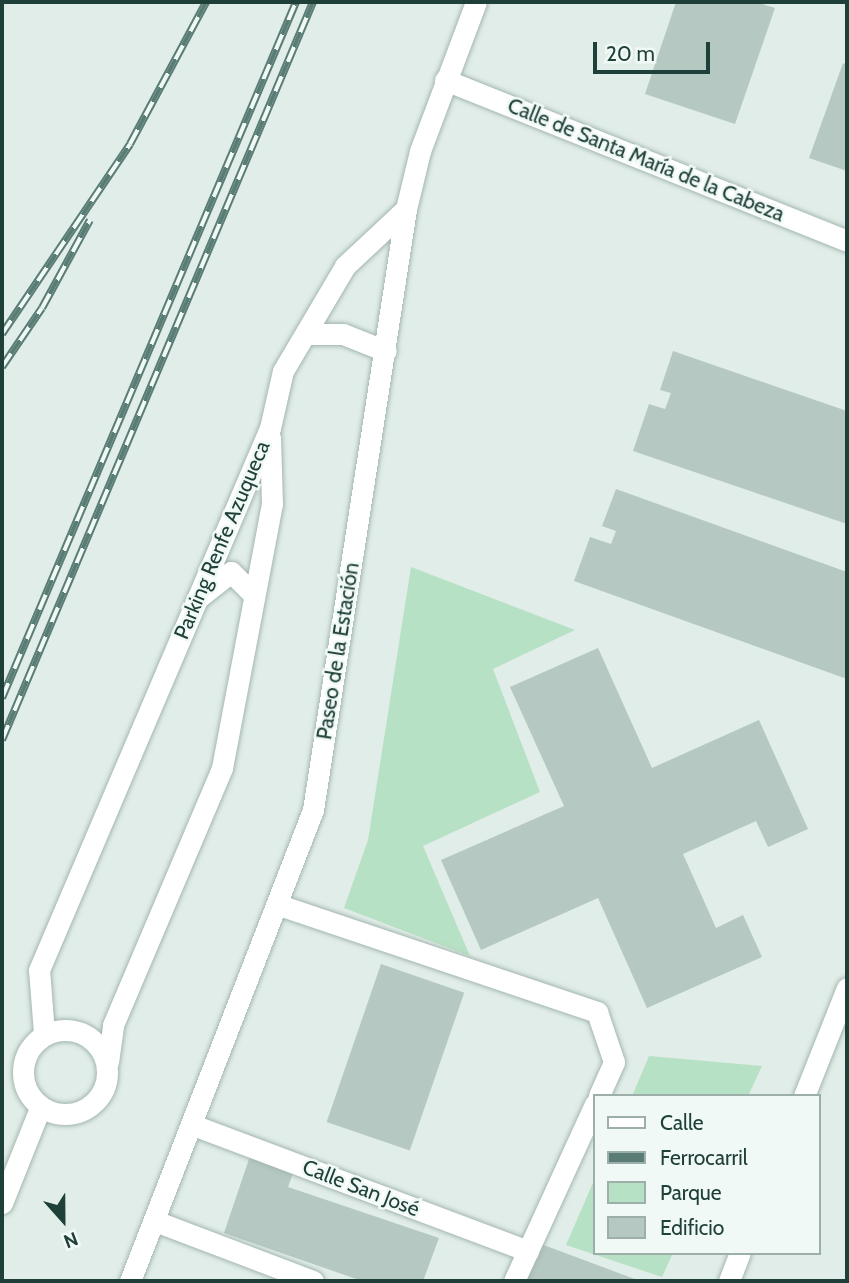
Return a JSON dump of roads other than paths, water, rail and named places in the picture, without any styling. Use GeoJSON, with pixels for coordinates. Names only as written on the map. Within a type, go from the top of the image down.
{"type":"FeatureCollection","features":[{"type":"Feature","properties":{"kind":"street","name":"Paseo de la Estación"},"geometry":{"type":"LineString","coordinates":[[130,1281],[279,905],[313,810],[406,209],[445,80],[476,2]]}},
{"type":"Feature","properties":{"kind":"street","name":"Calle de Santa María de la Cabeza"},"geometry":{"type":"LineString","coordinates":[[445,80],[847,241]]}},
{"type":"Feature","properties":{"kind":"street"},"geometry":{"type":"LineString","coordinates":[[270,428],[283,371],[345,266],[406,209]]}},
{"type":"Feature","properties":{"kind":"street"},"geometry":{"type":"LineString","coordinates":[[307,334],[343,334],[386,351]]}},
{"type":"Feature","properties":{"kind":"street","name":"Parking Renfe Azuqueca"},"geometry":{"type":"LineString","coordinates":[[107,1062],[113,1024],[222,768],[272,504],[270,428]]}},
{"type":"Feature","properties":{"kind":"street","name":"Parking Renfe Azuqueca"},"geometry":{"type":"LineString","coordinates":[[44,1033],[39,970],[270,428]]}},
{"type":"Feature","properties":{"kind":"street"},"geometry":{"type":"LineString","coordinates":[[195,600],[231,572],[254,596]]}},
{"type":"Feature","properties":{"kind":"street"},"geometry":{"type":"LineString","coordinates":[[279,905],[597,1012],[614,1062],[600,1094]]}},
{"type":"Feature","properties":{"kind":"street"},"geometry":{"type":"LineString","coordinates":[[805,1094],[847,988]]}},
{"type":"Feature","properties":{"kind":"street"},"geometry":{"type":"LineString","coordinates":[[70,1028],[94,1039],[107,1062],[106,1087],[90,1108],[65,1115],[40,1108],[23,1084],[24,1055],[44,1033],[70,1028]]}},
{"type":"Feature","properties":{"kind":"street"},"geometry":{"type":"LineString","coordinates":[[514,1281],[594,1106]]}},
{"type":"Feature","properties":{"kind":"street"},"geometry":{"type":"LineString","coordinates":[[2,1203],[40,1108]]}},
{"type":"Feature","properties":{"kind":"street","name":"Calle San José"},"geometry":{"type":"LineString","coordinates":[[193,1125],[528,1251]]}},
{"type":"Feature","properties":{"kind":"street"},"geometry":{"type":"LineString","coordinates":[[155,1221],[313,1281]]}},
{"type":"Feature","properties":{"kind":"street"},"geometry":{"type":"LineString","coordinates":[[729,1281],[739,1255]]}},
{"type":"Feature","properties":{"kind":"railway"},"geometry":{"type":"LineString","coordinates":[[2,334],[130,144],[206,2]]}},
{"type":"Feature","properties":{"kind":"railway"},"geometry":{"type":"LineString","coordinates":[[2,698],[296,2]]}},
{"type":"Feature","properties":{"kind":"railway"},"geometry":{"type":"LineString","coordinates":[[2,740],[313,2]]}},
{"type":"Feature","properties":{"kind":"railway"},"geometry":{"type":"LineString","coordinates":[[2,367],[42,308],[90,220]]}}]}
